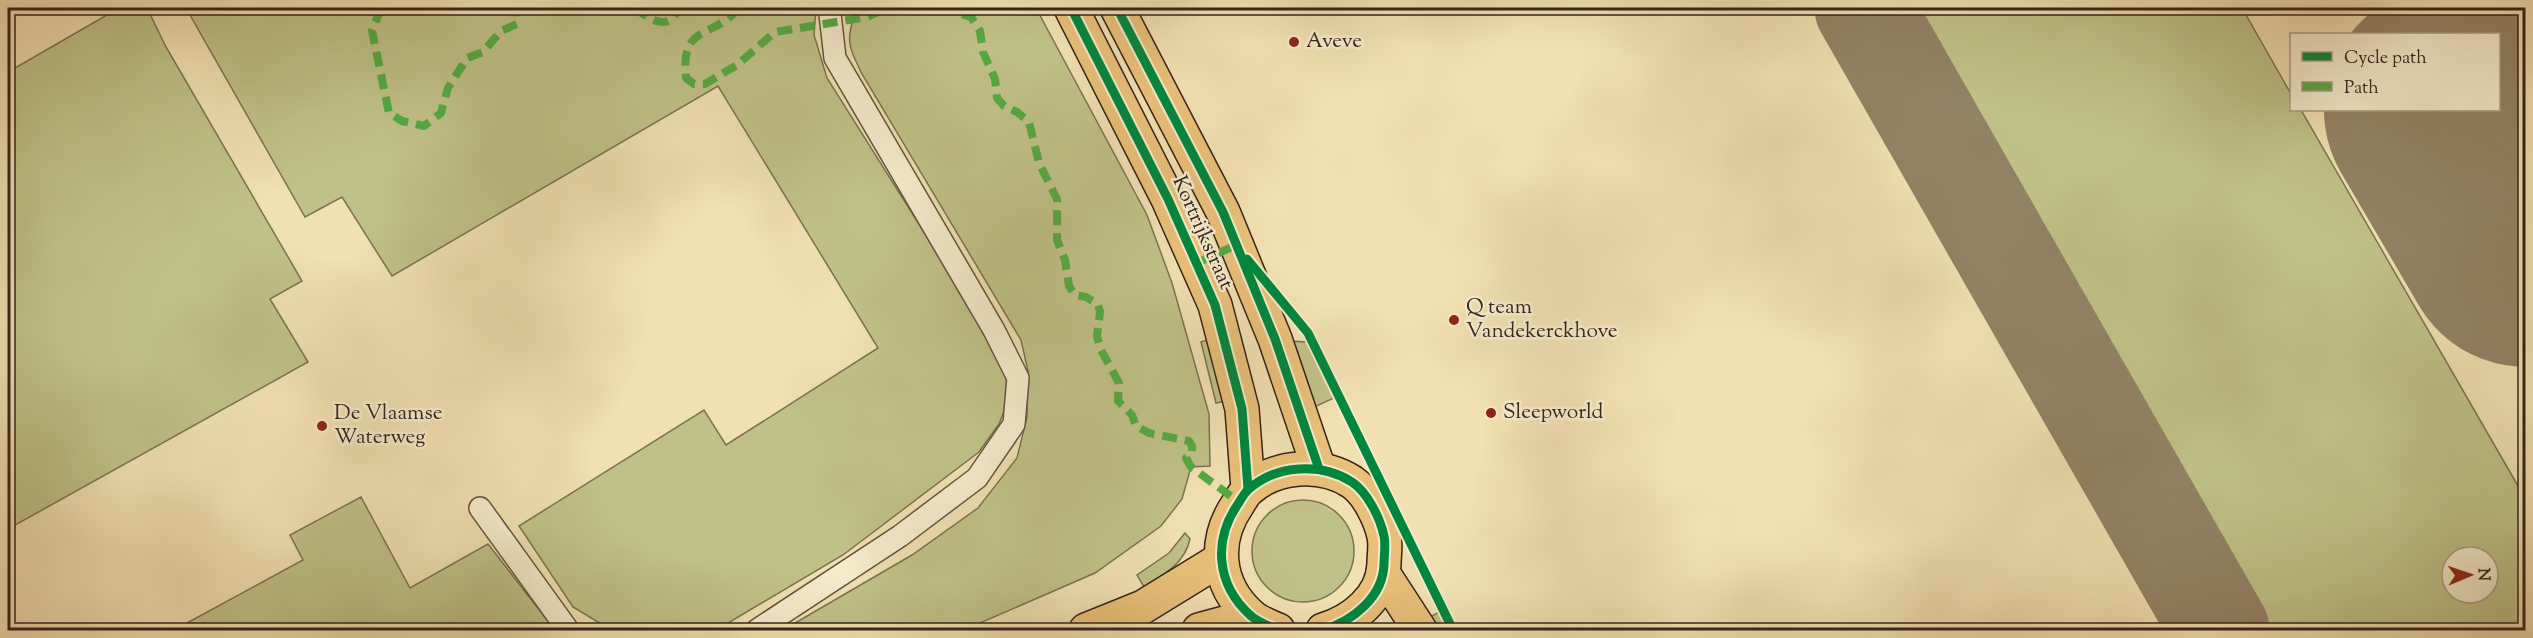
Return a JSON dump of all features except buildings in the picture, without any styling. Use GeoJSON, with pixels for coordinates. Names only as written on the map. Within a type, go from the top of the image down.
{"type":"FeatureCollection","features":[{"type":"Feature","properties":{"kind":"main road","name":"Kortrijkstraat"},"geometry":{"type":"LineString","coordinates":[[1071,8],[1168,199],[1215,306],[1242,409],[1248,489]]}},
{"type":"Feature","properties":{"kind":"main road","name":"Kortrijkstraat"},"geometry":{"type":"LineString","coordinates":[[1117,8],[1222,212],[1275,339],[1318,469]]}},
{"type":"Feature","properties":{"kind":"main road"},"geometry":{"type":"LineString","coordinates":[[1264,623],[1230,590],[1221,558],[1227,521],[1248,489],[1279,472],[1318,469],[1352,482],[1372,506],[1385,538],[1383,573],[1369,603],[1344,624],[1323,630]]}},
{"type":"Feature","properties":{"kind":"main road"},"geometry":{"type":"LineString","coordinates":[[1086,630],[1143,607],[1221,558]]}},
{"type":"Feature","properties":{"kind":"main road"},"geometry":{"type":"LineString","coordinates":[[1383,573],[1420,630]]}},
{"type":"Feature","properties":{"kind":"main road"},"geometry":{"type":"LineString","coordinates":[[1199,630],[1264,623]]}},
{"type":"Feature","properties":{"kind":"lane"},"geometry":{"type":"LineString","coordinates":[[757,630],[900,536],[977,478],[1014,424],[1018,378],[994,330],[835,58],[830,15],[833,8]]}},
{"type":"Feature","properties":{"kind":"lane"},"geometry":{"type":"LineString","coordinates":[[480,508],[568,630]]}},
{"type":"Feature","properties":{"kind":"green space"},"geometry":{"type":"Polygon","coordinates":[[[119,8],[147,8],[166,47],[302,281],[270,299],[308,362],[8,529],[8,72],[119,8]]]}},
{"type":"Feature","properties":{"kind":"green space"},"geometry":{"type":"Polygon","coordinates":[[[186,8],[816,8],[814,35],[827,78],[983,326],[1004,369],[1010,396],[999,424],[979,452],[843,555],[723,626],[712,630],[611,630],[573,607],[519,526],[704,410],[726,445],[878,348],[718,86],[392,276],[342,197],[305,217],[186,8]]]}},
{"type":"Feature","properties":{"kind":"green space"},"geometry":{"type":"Polygon","coordinates":[[[857,8],[1036,8],[1147,215],[1172,283],[1209,414],[1210,466],[1191,467],[1182,499],[1161,526],[1095,573],[964,630],[783,630],[912,555],[978,508],[1017,458],[1027,417],[1028,371],[1021,340],[862,74],[850,42],[851,28],[857,8]]]}},
{"type":"Feature","properties":{"kind":"green space"},"geometry":{"type":"Polygon","coordinates":[[[1900,8],[2242,8],[2290,92],[2290,111],[2302,111],[2525,498],[2525,630],[2260,630],[1900,8]]]}},
{"type":"Feature","properties":{"kind":"green space"},"geometry":{"type":"Polygon","coordinates":[[[1213,338],[1226,401],[1216,403],[1201,342],[1213,338]]]}},
{"type":"Feature","properties":{"kind":"green space"},"geometry":{"type":"Polygon","coordinates":[[[1290,341],[1306,342],[1334,398],[1310,409],[1290,341]]]}},
{"type":"Feature","properties":{"kind":"green space"},"geometry":{"type":"Polygon","coordinates":[[[361,497],[410,588],[488,544],[555,630],[174,630],[303,560],[290,535],[361,497]]]}},
{"type":"Feature","properties":{"kind":"green space"},"geometry":{"type":"Polygon","coordinates":[[[1303,500],[1332,508],[1346,522],[1354,551],[1346,580],[1332,594],[1303,602],[1274,594],[1260,580],[1252,551],[1260,522],[1274,508],[1303,500]]]}},
{"type":"Feature","properties":{"kind":"green space"},"geometry":{"type":"Polygon","coordinates":[[[1185,533],[1190,539],[1179,562],[1144,587],[1137,575],[1169,553],[1185,533]]]}},
{"type":"Feature","properties":{"kind":"green space"},"geometry":{"type":"Polygon","coordinates":[[[1439,612],[1446,630],[1427,630],[1421,622],[1439,612]]]}},
{"type":"Feature","properties":{"kind":"taxiway"},"geometry":{"type":"LineString","coordinates":[[1864,8],[2220,630]]}},
{"type":"Feature","properties":{"kind":"runway"},"geometry":{"type":"LineString","coordinates":[[2449,111],[2526,243]]}},
{"type":"Feature","properties":{"kind":"marked path"},"geometry":{"type":"LineString","coordinates":[[381,8],[372,31],[389,113],[402,121],[424,126],[441,113],[448,88],[467,58],[483,52],[501,31],[517,24],[517,8]]}},
{"type":"Feature","properties":{"kind":"marked path"},"geometry":{"type":"LineString","coordinates":[[634,8],[658,22],[669,20],[675,16],[679,8]]}},
{"type":"Feature","properties":{"kind":"marked path"},"geometry":{"type":"LineString","coordinates":[[739,8],[729,18],[700,34],[688,48],[685,61],[686,78],[694,84],[705,84],[737,65],[775,32],[867,17],[886,8]]}},
{"type":"Feature","properties":{"kind":"marked path"},"geometry":{"type":"LineString","coordinates":[[940,8],[971,17],[980,31],[983,52],[995,79],[997,98],[1004,106],[1017,112],[1029,122],[1039,163],[1057,199],[1057,240],[1065,260],[1069,286],[1075,295],[1086,297],[1098,304],[1100,312],[1097,336],[1100,348],[1119,383],[1118,401],[1132,415],[1136,426],[1149,433],[1189,441],[1192,452],[1186,458],[1191,467],[1239,502]]}},
{"type":"Feature","properties":{"kind":"marked path"},"geometry":{"type":"LineString","coordinates":[[1197,263],[1236,245]]}},
{"type":"Feature","properties":{"kind":"cycle path"},"geometry":{"type":"LineString","coordinates":[[1071,8],[1168,199],[1215,305],[1242,409],[1248,489]]}},
{"type":"Feature","properties":{"kind":"cycle path"},"geometry":{"type":"LineString","coordinates":[[1117,8],[1223,212],[1275,339],[1319,469]]}},
{"type":"Feature","properties":{"kind":"cycle path"},"geometry":{"type":"LineString","coordinates":[[1247,259],[1308,333],[1453,630]]}},
{"type":"Feature","properties":{"kind":"cycle path"},"geometry":{"type":"LineString","coordinates":[[1278,630],[1256,620],[1230,590],[1222,561],[1222,547],[1230,518],[1248,490],[1272,475],[1299,469],[1327,471],[1352,482],[1368,499],[1385,539],[1382,576],[1372,597],[1345,621],[1323,630]]}},
{"type":"Feature","properties":{"kind":"place","name":"Aveve"},"geometry":{"type":"Point","coordinates":[1294,42]}},
{"type":"Feature","properties":{"kind":"place","name":"Q team Vandekerckhove"},"geometry":{"type":"Point","coordinates":[1454,320]}},
{"type":"Feature","properties":{"kind":"place","name":"Sleepworld"},"geometry":{"type":"Point","coordinates":[1491,413]}},
{"type":"Feature","properties":{"kind":"place","name":"De Vlaamse Waterweg"},"geometry":{"type":"Point","coordinates":[322,426]}}]}
